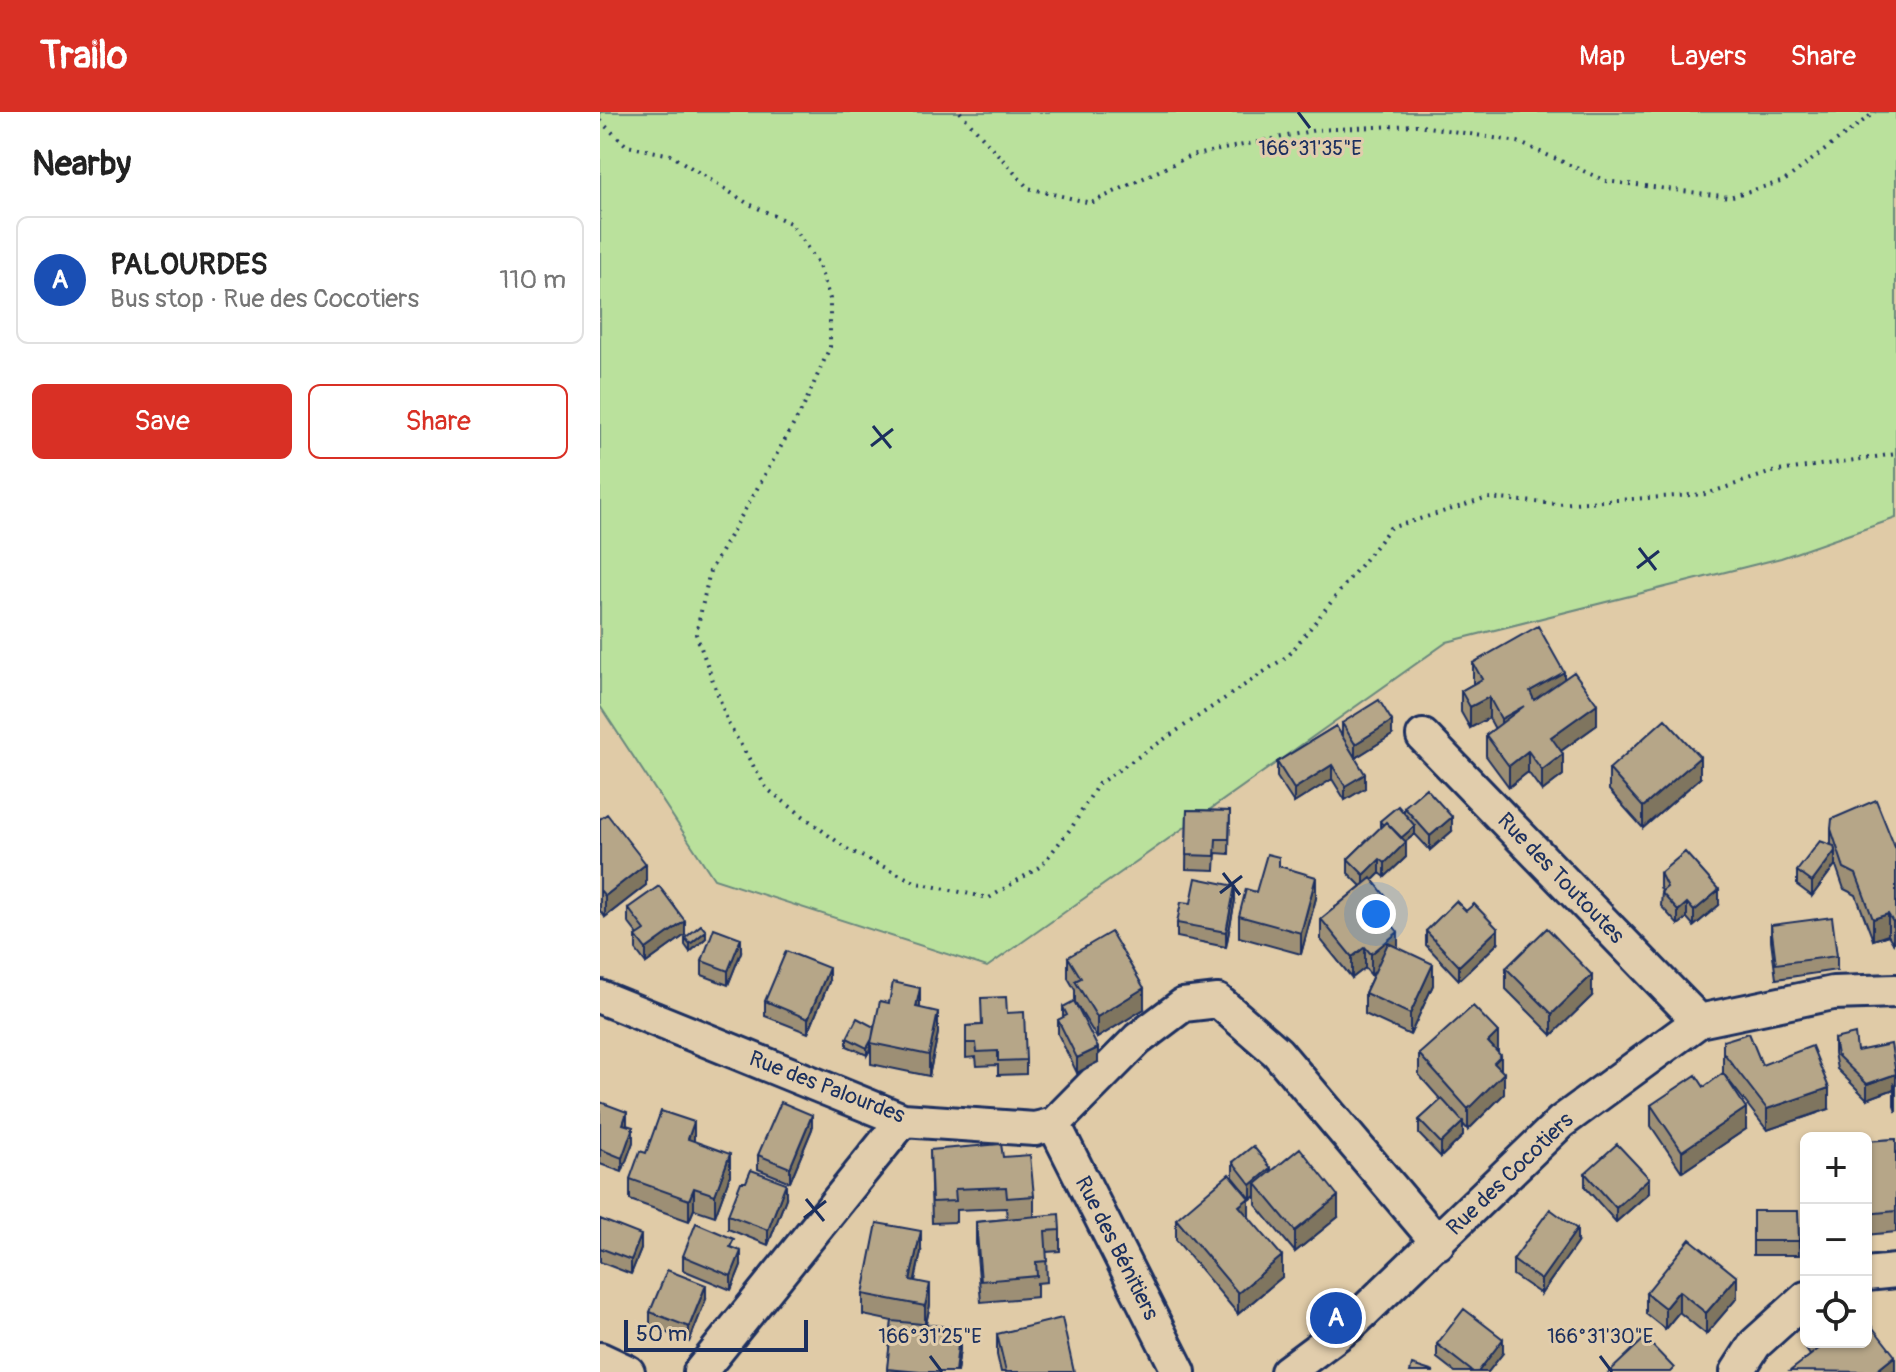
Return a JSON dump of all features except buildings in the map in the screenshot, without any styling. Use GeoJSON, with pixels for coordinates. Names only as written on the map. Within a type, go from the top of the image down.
{"type":"FeatureCollection","features":[{"type":"Feature","properties":{"kind":"street","name":"Rue des Toutoutes"},"geometry":{"type":"LineString","coordinates":[[1423,736],[1699,1021]]}},
{"type":"Feature","properties":{"kind":"street","name":"Rue des Cocotiers"},"geometry":{"type":"LineString","coordinates":[[1287,1372],[1350,1325],[1561,1122],[1699,1021],[1833,993],[1896,991]]}},
{"type":"Feature","properties":{"kind":"street","name":"Rue des Palourdes"},"geometry":{"type":"LineString","coordinates":[[600,997],[903,1120],[1035,1129],[1054,1124]]}},
{"type":"Feature","properties":{"kind":"street"},"geometry":{"type":"LineString","coordinates":[[1054,1124],[1138,1039],[1183,1005],[1218,1001],[1277,1052],[1438,1243]]}},
{"type":"Feature","properties":{"kind":"street"},"geometry":{"type":"LineString","coordinates":[[700,1372],[903,1120]]}},
{"type":"Feature","properties":{"kind":"street","name":"Rue des Bénitiers"},"geometry":{"type":"LineString","coordinates":[[1054,1124],[1179,1372]]}},
{"type":"Feature","properties":{"kind":"street"},"geometry":{"type":"LineString","coordinates":[[1872,1273],[1896,1271]]}},
{"type":"Feature","properties":{"kind":"street"},"geometry":{"type":"LineString","coordinates":[[1737,1372],[1755,1344],[1800,1303]]}},
{"type":"Feature","properties":{"kind":"street"},"geometry":{"type":"LineString","coordinates":[[600,1359],[628,1372]]}},
{"type":"Feature","properties":{"kind":"path"},"geometry":{"type":"LineString","coordinates":[[960,112],[1028,188],[1091,203],[1190,156],[1316,130],[1416,125],[1518,142],[1606,181],[1729,197],[1784,181],[1875,112]]}},
{"type":"Feature","properties":{"kind":"path"},"geometry":{"type":"LineString","coordinates":[[600,121],[627,146],[671,155],[747,203],[790,223],[818,263],[830,299],[830,347],[803,408],[710,571],[696,634],[729,725],[767,789],[847,849],[917,883],[989,898],[1041,866],[1072,827],[1098,784],[1289,655],[1390,528],[1488,498],[1558,504],[1706,494],[1772,472],[1896,454]]}},
{"type":"Feature","properties":{"kind":"green space"},"geometry":{"type":"Polygon","coordinates":[[[600,112],[1896,112],[1896,518],[1781,558],[1447,642],[987,967],[714,879],[600,706],[600,112]]]}},
{"type":"Feature","properties":{"kind":"place","name":"PALOURDES"},"geometry":{"type":"Point","coordinates":[1336,1318]}}]}
